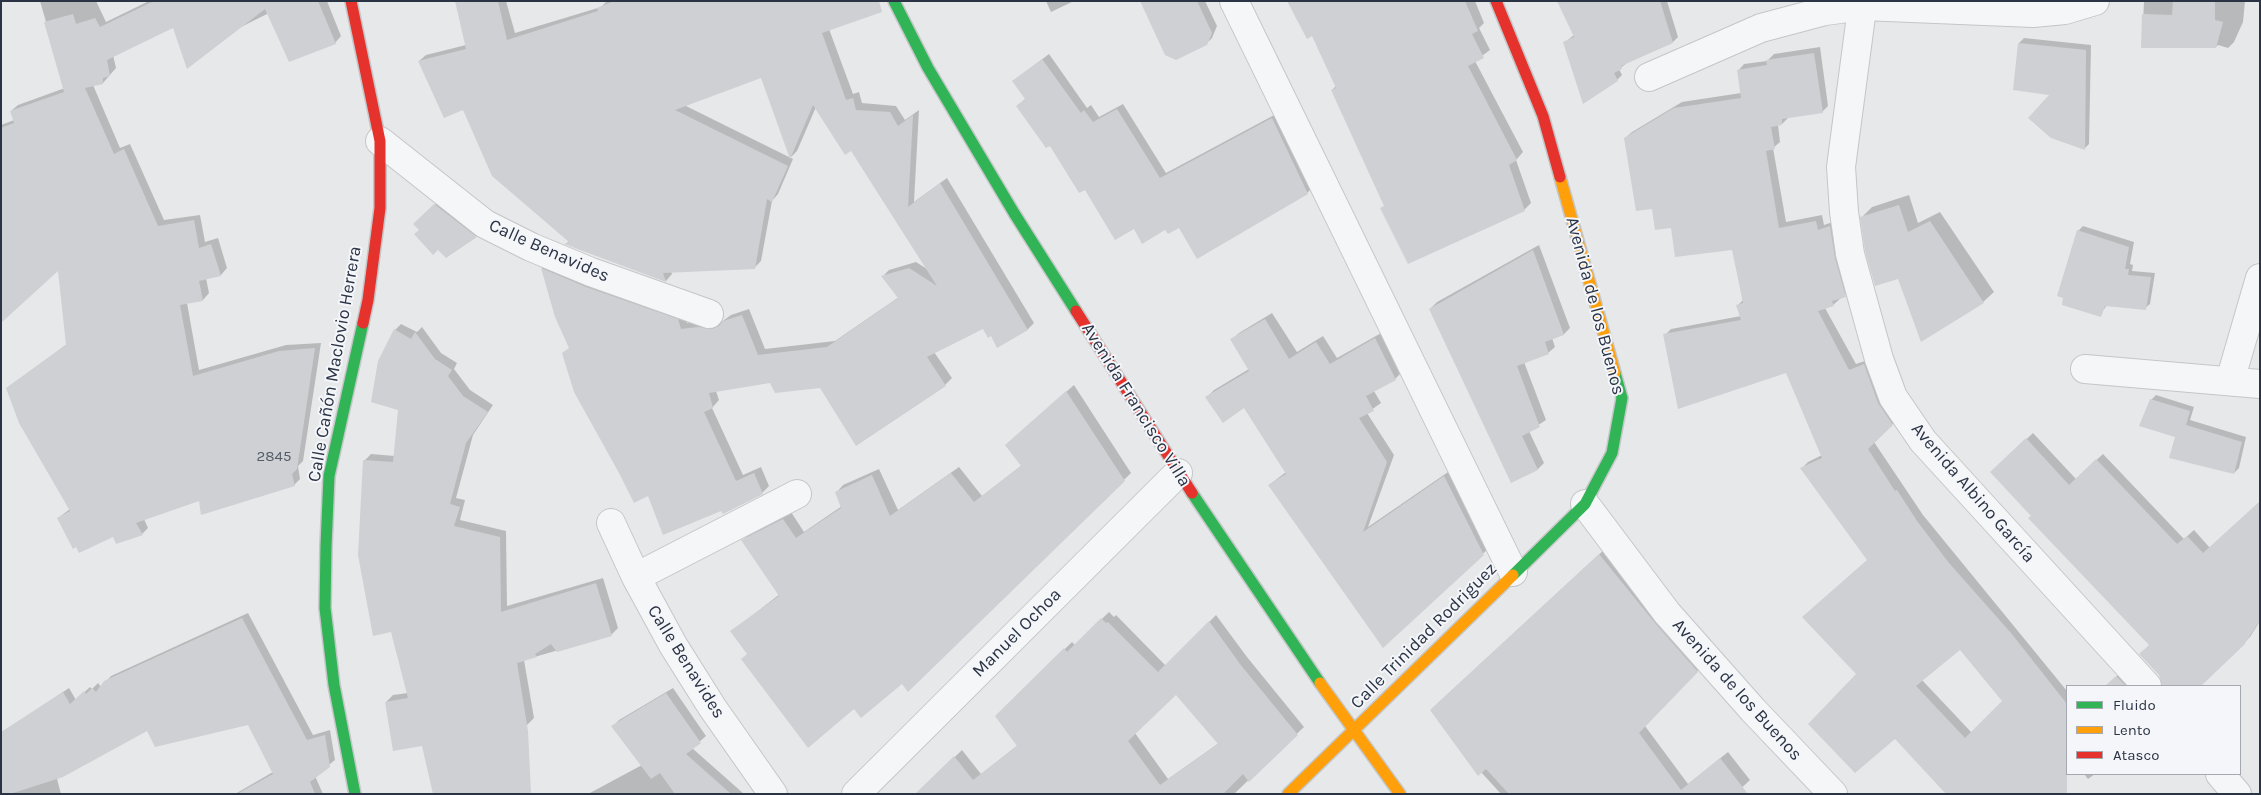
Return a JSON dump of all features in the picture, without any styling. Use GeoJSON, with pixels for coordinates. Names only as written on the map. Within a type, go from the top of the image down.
{"type":"FeatureCollection","features":[{"type":"Feature","properties":{"kind":"street","name":"Calle Cañón Maclovio Herrera"},"geometry":{"type":"LineString","coordinates":[[351,1],[380,141],[380,208],[368,300],[330,476],[325,608],[332,666],[355,794]]}},
{"type":"Feature","properties":{"kind":"street","name":"Avenida Francisco Villa"},"geometry":{"type":"LineString","coordinates":[[894,1],[928,68],[1014,213],[1178,473],[1352,731],[1400,794]]}},
{"type":"Feature","properties":{"kind":"street"},"geometry":{"type":"LineString","coordinates":[[1234,1],[1513,572]]}},
{"type":"Feature","properties":{"kind":"street","name":"Avenida de los Buenos"},"geometry":{"type":"LineString","coordinates":[[1496,1],[1543,116],[1622,398],[1612,453],[1584,504],[1667,613],[1753,710],[1833,794]]}},
{"type":"Feature","properties":{"kind":"street"},"geometry":{"type":"LineString","coordinates":[[1649,77],[1761,28],[1825,11],[1863,4],[2033,13],[2065,10],[2093,3]]}},
{"type":"Feature","properties":{"kind":"street","name":"Avenida Albino García"},"geometry":{"type":"LineString","coordinates":[[1863,4],[1841,167],[1844,212],[1850,254],[1879,359],[1893,397],[1923,440],[2145,685]]}},
{"type":"Feature","properties":{"kind":"street","name":"Calle Benavides"},"geometry":{"type":"LineString","coordinates":[[380,141],[485,224],[531,247],[591,272],[709,314]]}},
{"type":"Feature","properties":{"kind":"street"},"geometry":{"type":"LineString","coordinates":[[2230,381],[2260,278]]}},
{"type":"Feature","properties":{"kind":"street"},"geometry":{"type":"LineString","coordinates":[[2085,369],[2260,384]]}},
{"type":"Feature","properties":{"kind":"street","name":"Manuel Ochoa"},"geometry":{"type":"LineString","coordinates":[[856,794],[1178,473]]}},
{"type":"Feature","properties":{"kind":"street"},"geometry":{"type":"LineString","coordinates":[[636,576],[797,494]]}},
{"type":"Feature","properties":{"kind":"street","name":"Calle Trinidad Rodriguez"},"geometry":{"type":"LineString","coordinates":[[1288,794],[1584,504]]}},
{"type":"Feature","properties":{"kind":"street","name":"Calle Benavides"},"geometry":{"type":"LineString","coordinates":[[611,523],[636,576],[678,653],[773,794]]}},
{"type":"Feature","properties":{"kind":"street"},"geometry":{"type":"LineString","coordinates":[[2221,775],[2237,794]]}},
{"type":"Feature","properties":{"kind":"building"},"geometry":{"type":"Polygon","coordinates":[[[154,1],[318,1],[336,44],[289,62],[265,9],[187,69],[173,28],[107,60],[110,76],[103,78],[103,84],[85,88],[114,154],[124,149],[158,226],[194,220],[199,248],[211,244],[221,276],[199,281],[203,301],[180,305],[193,376],[279,351],[315,348],[297,469],[292,474],[295,486],[201,515],[199,501],[136,523],[143,535],[116,544],[113,537],[79,553],[76,547],[73,549],[57,518],[70,511],[19,423],[6,388],[66,345],[58,271],[1,323],[1,128],[14,123],[10,111],[64,92],[44,22],[73,14],[76,24],[95,18],[100,27],[154,1]]]}},
{"type":"Feature","properties":{"kind":"building"},"geometry":{"type":"Polygon","coordinates":[[[455,1],[498,1],[507,40],[598,11],[597,8],[614,1],[879,1],[882,12],[822,33],[846,100],[853,98],[856,110],[890,112],[898,126],[913,115],[908,207],[940,183],[1028,330],[997,348],[991,336],[988,338],[983,329],[927,357],[946,386],[856,446],[820,388],[775,393],[770,383],[709,393],[713,408],[704,412],[736,481],[754,473],[763,494],[723,514],[721,511],[663,535],[648,496],[634,503],[574,392],[562,353],[569,348],[555,317],[541,268],[586,287],[678,319],[681,329],[698,327],[712,329],[719,326],[723,321],[742,315],[758,355],[827,347],[898,298],[881,276],[909,268],[937,286],[851,151],[845,155],[813,105],[790,159],[761,78],[675,110],[788,166],[772,202],[767,199],[755,269],[663,273],[666,282],[564,244],[569,242],[492,176],[463,110],[444,118],[418,61],[466,49],[455,1]]]}},
{"type":"Feature","properties":{"kind":"building"},"geometry":{"type":"Polygon","coordinates":[[[1140,1],[1197,1],[1212,33],[1207,45],[1176,60],[1165,55],[1140,1]]]}},
{"type":"Feature","properties":{"kind":"building"},"geometry":{"type":"Polygon","coordinates":[[[1287,1],[1465,1],[1478,31],[1472,34],[1484,58],[1468,66],[1517,160],[1509,165],[1525,211],[1408,264],[1380,208],[1384,206],[1331,90],[1336,88],[1312,36],[1307,39],[1287,1]]]}},
{"type":"Feature","properties":{"kind":"building"},"geometry":{"type":"Polygon","coordinates":[[[1557,1],[1660,1],[1673,43],[1621,66],[1622,69],[1614,73],[1618,81],[1583,104],[1563,42],[1574,37],[1557,1]]]}},
{"type":"Feature","properties":{"kind":"building"},"geometry":{"type":"Polygon","coordinates":[[[2173,1],[2215,1],[2215,20],[2223,22],[2216,48],[2141,48],[2142,14],[2172,15],[2173,1]]]}},
{"type":"Feature","properties":{"kind":"building"},"geometry":{"type":"Polygon","coordinates":[[[2018,43],[2086,50],[2085,150],[2051,138],[2028,118],[2049,95],[2013,90],[2018,43]]]}},
{"type":"Feature","properties":{"kind":"building"},"geometry":{"type":"Polygon","coordinates":[[[1814,53],[1823,113],[1782,119],[1782,125],[1771,127],[1775,149],[1766,151],[1779,228],[1816,221],[1818,230],[1830,226],[1835,258],[1846,297],[1832,301],[1834,306],[1818,311],[1849,370],[1864,364],[1878,403],[1893,425],[1868,449],[1895,491],[1897,490],[1917,521],[1949,563],[2011,633],[2066,703],[2067,794],[1946,794],[1895,739],[1855,773],[1808,724],[1856,674],[1802,617],[1867,560],[1800,468],[1822,458],[1786,373],[1678,409],[1663,334],[1741,320],[1736,305],[1743,303],[1732,250],[1675,257],[1671,228],[1655,230],[1652,209],[1636,211],[1624,138],[1674,108],[1741,98],[1737,70],[1767,65],[1766,60],[1814,53]],[[1960,650],[1916,686],[1965,738],[2002,701],[1960,650]]]}},
{"type":"Feature","properties":{"kind":"building"},"geometry":{"type":"Polygon","coordinates":[[[1042,59],[1081,113],[1084,110],[1093,122],[1117,109],[1160,178],[1272,118],[1308,194],[1197,259],[1179,228],[1168,234],[1165,230],[1142,244],[1134,229],[1115,240],[1085,190],[1079,193],[1050,146],[1046,148],[1016,106],[1025,99],[1012,81],[1042,59]]]}},
{"type":"Feature","properties":{"kind":"building"},"geometry":{"type":"Polygon","coordinates":[[[434,204],[477,237],[446,258],[438,250],[433,255],[414,234],[419,230],[413,224],[434,204]]]}},
{"type":"Feature","properties":{"kind":"building"},"geometry":{"type":"Polygon","coordinates":[[[1899,205],[1908,232],[1930,221],[1984,303],[1921,342],[1898,279],[1875,286],[1865,251],[1860,217],[1899,205]]]}},
{"type":"Feature","properties":{"kind":"building"},"geometry":{"type":"Polygon","coordinates":[[[2077,230],[2129,247],[2125,269],[2129,269],[2128,275],[2151,277],[2146,310],[2105,306],[2101,317],[2062,305],[2063,298],[2057,296],[2077,230]]]}},
{"type":"Feature","properties":{"kind":"building"},"geometry":{"type":"Polygon","coordinates":[[[1533,250],[1564,335],[1545,342],[1549,354],[1517,366],[1540,427],[1522,436],[1538,470],[1511,483],[1429,309],[1533,250]]]}},
{"type":"Feature","properties":{"kind":"building"},"geometry":{"type":"Polygon","coordinates":[[[1265,319],[1289,359],[1316,342],[1330,364],[1375,338],[1396,380],[1366,396],[1374,411],[1359,418],[1387,462],[1363,532],[1444,476],[1484,555],[1383,648],[1268,485],[1286,474],[1244,408],[1223,423],[1205,397],[1249,371],[1230,339],[1265,319]]]}},
{"type":"Feature","properties":{"kind":"building"},"geometry":{"type":"Polygon","coordinates":[[[394,329],[411,339],[415,332],[435,359],[452,370],[448,376],[463,396],[488,412],[466,443],[450,504],[460,507],[454,526],[500,537],[501,612],[596,583],[612,636],[557,652],[551,644],[535,654],[537,657],[517,663],[528,731],[531,794],[433,794],[422,746],[393,751],[385,702],[408,698],[391,632],[373,636],[358,555],[363,460],[393,462],[398,410],[371,402],[378,361],[394,329]]]}},
{"type":"Feature","properties":{"kind":"building"},"geometry":{"type":"Polygon","coordinates":[[[1066,391],[1125,481],[908,692],[902,684],[861,718],[854,709],[808,748],[741,659],[747,654],[730,631],[779,596],[741,540],[783,519],[796,538],[841,508],[835,492],[872,475],[890,516],[951,473],[974,502],[1021,466],[1005,445],[1066,391]]]}},
{"type":"Feature","properties":{"kind":"building"},"geometry":{"type":"Polygon","coordinates":[[[2150,399],[2190,411],[2186,425],[2242,442],[2234,474],[2169,458],[2175,437],[2139,426],[2150,399]]]}},
{"type":"Feature","properties":{"kind":"building"},"geometry":{"type":"Polygon","coordinates":[[[2026,438],[2069,485],[2096,459],[2177,544],[2187,536],[2203,553],[2260,501],[2260,620],[2244,645],[2202,685],[2162,685],[2159,675],[2139,654],[2149,645],[2028,518],[2031,516],[1990,472],[2026,438]]]}},
{"type":"Feature","properties":{"kind":"building"},"geometry":{"type":"Polygon","coordinates":[[[1599,554],[1698,672],[1639,733],[1681,790],[1720,758],[1748,794],[1509,794],[1486,769],[1478,776],[1430,710],[1599,554]]]}},
{"type":"Feature","properties":{"kind":"building"},"geometry":{"type":"Polygon","coordinates":[[[242,618],[307,740],[325,735],[330,767],[310,782],[315,794],[237,794],[273,774],[248,725],[155,747],[147,731],[63,777],[10,794],[1,794],[1,732],[63,692],[70,704],[84,691],[86,694],[92,688],[96,692],[104,681],[242,618]]]}},
{"type":"Feature","properties":{"kind":"building"},"geometry":{"type":"Polygon","coordinates":[[[1101,618],[1106,623],[1108,622],[1158,672],[1209,621],[1240,664],[1298,735],[1249,782],[1243,774],[1223,794],[915,794],[954,756],[973,780],[1017,746],[995,716],[1064,648],[1067,652],[1101,618]],[[1176,695],[1128,741],[1160,785],[1218,744],[1176,695]]]}},
{"type":"Feature","properties":{"kind":"building"},"geometry":{"type":"Polygon","coordinates":[[[2116,676],[2125,685],[2106,685],[2116,676]]]}},
{"type":"Feature","properties":{"kind":"building"},"geometry":{"type":"Polygon","coordinates":[[[666,693],[701,743],[686,754],[731,794],[675,794],[660,773],[651,779],[611,726],[666,693]]]}},
{"type":"Feature","properties":{"kind":"traffic: fast"},"geometry":{"type":"LineString","coordinates":[[894,1],[928,68],[1014,213],[1076,311]]}},
{"type":"Feature","properties":{"kind":"traffic: fast"},"geometry":{"type":"LineString","coordinates":[[355,794],[334,685],[325,608],[326,546],[329,476],[363,323]]}},
{"type":"Feature","properties":{"kind":"traffic: fast"},"geometry":{"type":"LineString","coordinates":[[1513,575],[1585,504],[1612,453],[1622,398],[1615,373]]}},
{"type":"Feature","properties":{"kind":"traffic: fast"},"geometry":{"type":"LineString","coordinates":[[1192,493],[1320,683]]}},
{"type":"Feature","properties":{"kind":"traffic: slow"},"geometry":{"type":"LineString","coordinates":[[1560,177],[1615,373]]}},
{"type":"Feature","properties":{"kind":"traffic: slow"},"geometry":{"type":"LineString","coordinates":[[1288,794],[1513,575]]}},
{"type":"Feature","properties":{"kind":"traffic: slow"},"geometry":{"type":"LineString","coordinates":[[1320,683],[1400,794]]}},
{"type":"Feature","properties":{"kind":"traffic: jam"},"geometry":{"type":"LineString","coordinates":[[351,1],[380,141],[380,208],[368,300],[363,323]]}},
{"type":"Feature","properties":{"kind":"traffic: jam"},"geometry":{"type":"LineString","coordinates":[[1496,1],[1543,116],[1560,177]]}},
{"type":"Feature","properties":{"kind":"traffic: jam"},"geometry":{"type":"LineString","coordinates":[[1076,311],[1192,493]]}}]}
